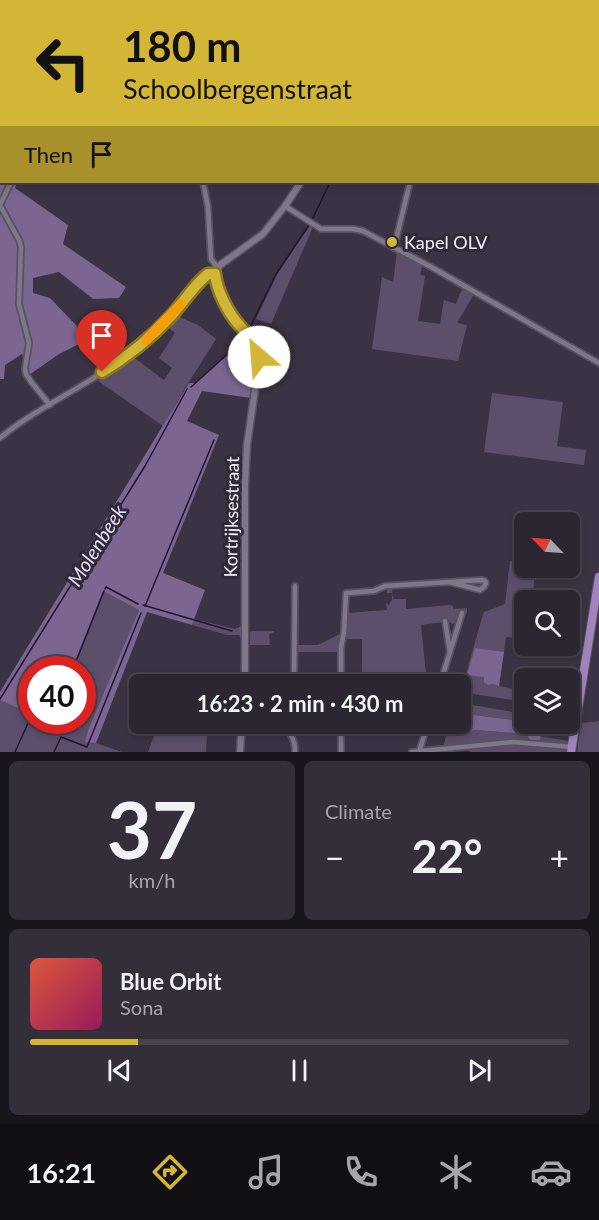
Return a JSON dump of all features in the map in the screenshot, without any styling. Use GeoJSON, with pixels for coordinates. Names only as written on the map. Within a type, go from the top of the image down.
{"type":"FeatureCollection","features":[{"type":"Feature","properties":{"kind":"main road"},"geometry":{"type":"LineString","coordinates":[[572,749],[599,577]]}},
{"type":"Feature","properties":{"kind":"street"},"geometry":{"type":"LineString","coordinates":[[11,183],[0,205],[21,247],[20,304],[29,343],[25,369],[27,378],[50,405]]}},
{"type":"Feature","properties":{"kind":"street"},"geometry":{"type":"LineString","coordinates":[[202,183],[208,207],[211,259],[216,271]]}},
{"type":"Feature","properties":{"kind":"street"},"geometry":{"type":"LineString","coordinates":[[0,438],[125,358],[169,318],[208,274],[216,271],[263,234],[300,183]]}},
{"type":"Feature","properties":{"kind":"street"},"geometry":{"type":"LineString","coordinates":[[394,248],[410,183]]}},
{"type":"Feature","properties":{"kind":"street"},"geometry":{"type":"LineString","coordinates":[[285,206],[321,229],[360,230],[433,268],[599,363]]}},
{"type":"Feature","properties":{"kind":"street","name":"Kortrijksestraat"},"geometry":{"type":"LineString","coordinates":[[216,271],[220,291],[233,316],[252,337],[259,351],[247,445],[245,484],[245,674]]}},
{"type":"Feature","properties":{"kind":"street"},"geometry":{"type":"LineString","coordinates":[[472,588],[474,580]]}},
{"type":"Feature","properties":{"kind":"street"},"geometry":{"type":"LineString","coordinates":[[347,670],[341,671],[346,593],[374,591],[385,586],[474,580],[485,580],[485,584],[481,590],[449,582]]}},
{"type":"Feature","properties":{"kind":"street"},"geometry":{"type":"LineString","coordinates":[[294,674],[295,586]]}},
{"type":"Feature","properties":{"kind":"street"},"geometry":{"type":"LineString","coordinates":[[443,674],[462,614]]}},
{"type":"Feature","properties":{"kind":"street"},"geometry":{"type":"LineString","coordinates":[[450,652],[446,623],[458,626]]}},
{"type":"Feature","properties":{"kind":"street"},"geometry":{"type":"LineString","coordinates":[[439,660],[448,661]]}},
{"type":"Feature","properties":{"kind":"street"},"geometry":{"type":"LineString","coordinates":[[240,752],[241,734]]}},
{"type":"Feature","properties":{"kind":"street"},"geometry":{"type":"LineString","coordinates":[[290,734],[295,752]]}},
{"type":"Feature","properties":{"kind":"street"},"geometry":{"type":"LineString","coordinates":[[341,734],[341,752]]}},
{"type":"Feature","properties":{"kind":"street"},"geometry":{"type":"LineString","coordinates":[[419,751],[424,734]]}},
{"type":"Feature","properties":{"kind":"street"},"geometry":{"type":"LineString","coordinates":[[412,752],[502,742],[522,742],[572,749]]}},
{"type":"Feature","properties":{"kind":"shaded area"},"geometry":{"type":"Polygon","coordinates":[[[0,183],[17,183],[15,188],[68,225],[63,244],[126,287],[119,298],[93,299],[59,272],[33,278],[33,293],[50,298],[97,347],[90,350],[83,342],[59,354],[29,375],[22,354],[5,365],[4,379],[0,379],[0,183]]]}},
{"type":"Feature","properties":{"kind":"shaded area"},"geometry":{"type":"Polygon","coordinates":[[[310,225],[313,227],[271,324],[256,319],[278,273],[310,225]]]}},
{"type":"Feature","properties":{"kind":"shaded area"},"geometry":{"type":"Polygon","coordinates":[[[397,252],[423,264],[420,275],[425,276],[418,321],[440,324],[444,300],[456,304],[463,287],[474,294],[457,323],[467,325],[458,361],[372,349],[382,277],[393,282],[397,252]]]}},
{"type":"Feature","properties":{"kind":"shaded area"},"geometry":{"type":"Polygon","coordinates":[[[175,315],[198,325],[216,339],[163,426],[98,381],[132,356],[164,380],[172,368],[159,358],[175,333],[165,325],[175,315]]]}},
{"type":"Feature","properties":{"kind":"shaded area"},"geometry":{"type":"Polygon","coordinates":[[[247,338],[255,353],[251,398],[202,391],[187,421],[219,435],[163,573],[205,590],[192,625],[147,612],[96,743],[85,742],[87,734],[96,734],[96,711],[139,610],[103,591],[77,656],[22,656],[189,383],[195,383],[247,338]]]}},
{"type":"Feature","properties":{"kind":"shaded area"},"geometry":{"type":"Polygon","coordinates":[[[492,393],[563,402],[557,446],[586,450],[584,465],[484,452],[492,393]]]}},
{"type":"Feature","properties":{"kind":"shaded area"},"geometry":{"type":"Polygon","coordinates":[[[510,561],[514,562],[514,578],[535,578],[533,590],[514,590],[514,638],[506,637],[499,686],[514,689],[514,700],[471,694],[471,674],[466,674],[484,612],[505,604],[510,561]]]}},
{"type":"Feature","properties":{"kind":"shaded area"},"geometry":{"type":"Polygon","coordinates":[[[387,589],[392,589],[393,599],[406,599],[406,609],[450,605],[453,609],[467,608],[467,613],[460,613],[457,621],[452,624],[446,620],[421,625],[426,674],[362,674],[362,639],[346,639],[347,613],[387,610],[386,603],[389,605],[392,593],[387,593],[387,589]]]}},
{"type":"Feature","properties":{"kind":"shaded area"},"geometry":{"type":"Polygon","coordinates":[[[103,591],[139,610],[96,711],[96,656],[77,656],[103,591]]]}},
{"type":"Feature","properties":{"kind":"shaded area"},"geometry":{"type":"Polygon","coordinates":[[[194,619],[235,629],[241,626],[242,640],[239,635],[227,635],[192,625],[194,619]]]}},
{"type":"Feature","properties":{"kind":"shaded area"},"geometry":{"type":"Polygon","coordinates":[[[274,631],[269,634],[270,645],[250,645],[250,632],[274,631]]]}},
{"type":"Feature","properties":{"kind":"shaded area"},"geometry":{"type":"Polygon","coordinates":[[[342,633],[338,652],[297,652],[298,645],[318,645],[342,633]]]}},
{"type":"Feature","properties":{"kind":"shaded area"},"geometry":{"type":"Polygon","coordinates":[[[475,648],[504,652],[499,686],[488,685],[484,682],[484,677],[467,674],[475,648]]]}},
{"type":"Feature","properties":{"kind":"shaded area"},"geometry":{"type":"Polygon","coordinates":[[[18,663],[18,708],[0,700],[0,692],[18,663]]]}},
{"type":"Feature","properties":{"kind":"shaded area"},"geometry":{"type":"Polygon","coordinates":[[[0,700],[18,708],[18,734],[87,734],[85,742],[96,743],[122,752],[0,752],[0,700]]]}},
{"type":"Feature","properties":{"kind":"shaded area"},"geometry":{"type":"Polygon","coordinates":[[[471,705],[514,712],[514,720],[474,715],[471,717],[471,705]]]}},
{"type":"Feature","properties":{"kind":"shaded area"},"geometry":{"type":"Polygon","coordinates":[[[471,716],[514,720],[514,733],[474,730],[471,732],[471,716]]]}},
{"type":"Feature","properties":{"kind":"shaded area"},"geometry":{"type":"Polygon","coordinates":[[[599,721],[599,752],[577,752],[581,723],[599,721]]]}},
{"type":"Feature","properties":{"kind":"shaded area"},"geometry":{"type":"Polygon","coordinates":[[[474,730],[526,734],[530,740],[539,741],[540,736],[568,741],[566,752],[471,752],[464,748],[443,747],[447,734],[471,734],[474,730]]]}},
{"type":"Feature","properties":{"kind":"shaded area"},"geometry":{"type":"Polygon","coordinates":[[[155,734],[207,734],[206,752],[148,752],[155,734]]]}},
{"type":"Feature","properties":{"kind":"shaded area"},"geometry":{"type":"Polygon","coordinates":[[[526,734],[540,734],[539,741],[530,740],[526,734]]]}},
{"type":"Feature","properties":{"kind":"waterway"},"geometry":{"type":"LineString","coordinates":[[312,220],[330,183]]}},
{"type":"Feature","properties":{"kind":"waterway"},"geometry":{"type":"LineString","coordinates":[[251,325],[276,274],[309,225]]}},
{"type":"Feature","properties":{"kind":"waterway"},"geometry":{"type":"LineString","coordinates":[[191,387],[242,341]]}},
{"type":"Feature","properties":{"kind":"waterway","name":"Molenbeek"},"geometry":{"type":"LineString","coordinates":[[0,699],[145,466],[187,389]]}},
{"type":"Feature","properties":{"kind":"waterway"},"geometry":{"type":"LineString","coordinates":[[145,606],[214,440]]}},
{"type":"Feature","properties":{"kind":"waterway"},"geometry":{"type":"LineString","coordinates":[[105,589],[106,587],[138,604]]}},
{"type":"Feature","properties":{"kind":"waterway"},"geometry":{"type":"LineString","coordinates":[[78,656],[104,591]]}},
{"type":"Feature","properties":{"kind":"waterway"},"geometry":{"type":"LineString","coordinates":[[143,605],[232,631]]}},
{"type":"Feature","properties":{"kind":"waterway"},"geometry":{"type":"LineString","coordinates":[[54,752],[61,737],[87,747],[141,613]]}},
{"type":"Feature","properties":{"kind":"waterway"},"geometry":{"type":"LineString","coordinates":[[15,752],[23,734]]}},
{"type":"Feature","properties":{"kind":"slow traffic"},"geometry":{"type":"LineString","coordinates":[[146,340],[181,304]]}},
{"type":"Feature","properties":{"kind":"place","name":"Kapel OLV"},"geometry":{"type":"Point","coordinates":[392,242]}},
{"type":"Feature","properties":{"kind":"route"},"geometry":{"type":"LineString","coordinates":[[102,372],[125,358],[150,336],[208,274],[215,274],[228,307],[239,325],[252,337],[259,351],[259,357]]}}]}
